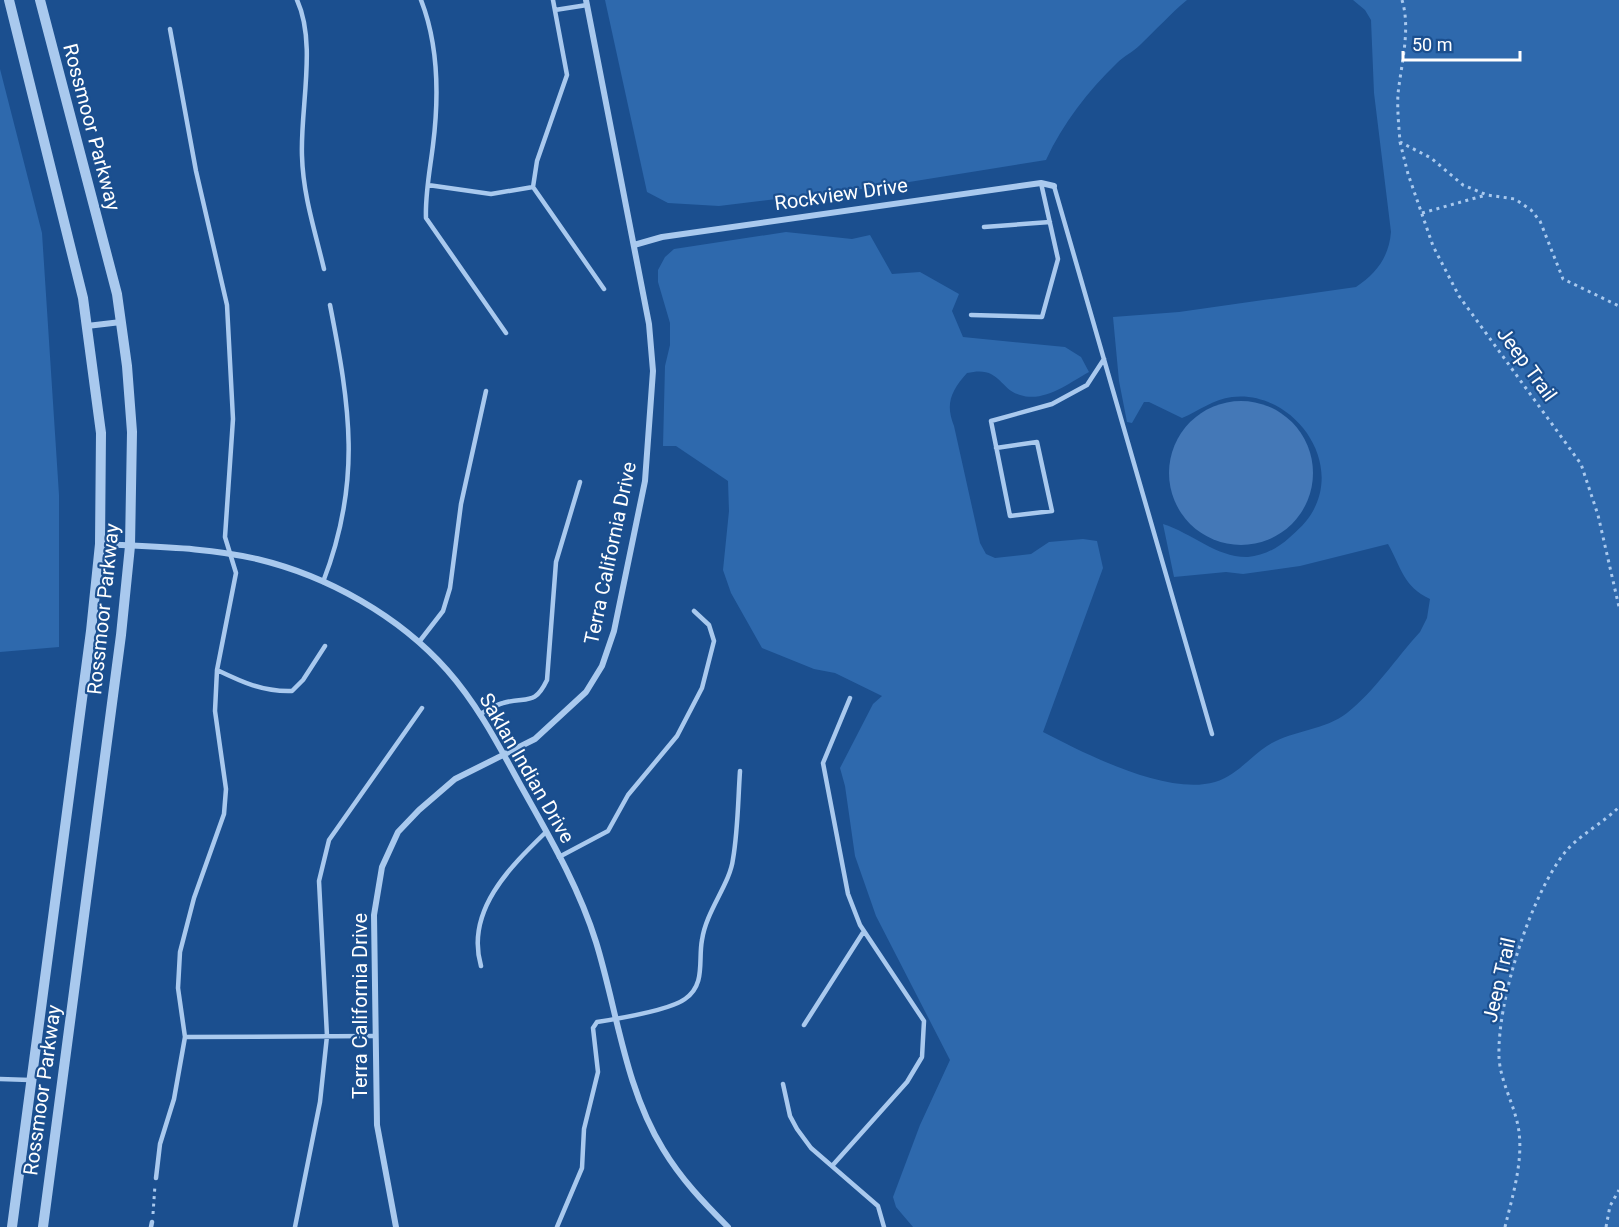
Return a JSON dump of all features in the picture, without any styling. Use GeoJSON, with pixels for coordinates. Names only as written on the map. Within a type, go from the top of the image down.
{"type":"FeatureCollection","features":[{"type":"Feature","properties":{"kind":"street","name":"Rossmoor Parkway"},"geometry":{"type":"LineString","coordinates":[[9,0],[83,298],[101,434],[100,544],[91,631],[12,1227]]}},
{"type":"Feature","properties":{"kind":"street","name":"Rossmoor Parkway"},"geometry":{"type":"LineString","coordinates":[[40,0],[117,294],[132,432],[130,546],[121,635],[43,1227]]}},
{"type":"Feature","properties":{"kind":"street","name":"Terra California Drive"},"geometry":{"type":"LineString","coordinates":[[396,1227],[377,1125],[374,915],[382,867],[398,832],[455,779],[535,739],[586,692],[602,666],[614,631],[645,481],[653,371],[650,324],[586,2]]}},
{"type":"Feature","properties":{"kind":"street","name":"Rockview Drive"},"geometry":{"type":"LineString","coordinates":[[634,245],[674,235],[1041,183],[1054,186]]}},
{"type":"Feature","properties":{"kind":"street"},"geometry":{"type":"LineString","coordinates":[[87,326],[121,322]]}},
{"type":"Feature","properties":{"kind":"street","name":"Saklan Indian Drive"},"geometry":{"type":"LineString","coordinates":[[100,544],[230,555],[280,565],[323,582],[362,602],[418,642],[448,671],[480,714],[559,856],[596,940],[645,1115],[662,1148],[698,1198],[728,1227]]}},
{"type":"Feature","properties":{"kind":"lane"},"geometry":{"type":"LineString","coordinates":[[297,0],[304,25],[306,45],[302,155],[304,191],[324,269]]}},
{"type":"Feature","properties":{"kind":"lane"},"geometry":{"type":"LineString","coordinates":[[421,0],[428,17],[436,60],[436,116],[426,219],[506,333]]}},
{"type":"Feature","properties":{"kind":"lane"},"geometry":{"type":"LineString","coordinates":[[553,0],[567,75],[537,161],[533,187],[604,289]]}},
{"type":"Feature","properties":{"kind":"lane"},"geometry":{"type":"LineString","coordinates":[[555,10],[586,2]]}},
{"type":"Feature","properties":{"kind":"lane"},"geometry":{"type":"LineString","coordinates":[[156,1178],[160,1144],[174,1099],[185,1037],[178,988],[180,952],[194,898],[219,833],[226,789],[215,711],[217,670],[236,573],[225,537],[233,419],[227,305],[196,171],[170,28]]}},
{"type":"Feature","properties":{"kind":"lane"},"geometry":{"type":"LineString","coordinates":[[972,315],[1042,317],[1058,259],[1041,183]]}},
{"type":"Feature","properties":{"kind":"lane"},"geometry":{"type":"LineString","coordinates":[[428,185],[491,194],[533,187]]}},
{"type":"Feature","properties":{"kind":"lane"},"geometry":{"type":"LineString","coordinates":[[1054,186],[1212,734]]}},
{"type":"Feature","properties":{"kind":"lane"},"geometry":{"type":"LineString","coordinates":[[984,227],[1050,222]]}},
{"type":"Feature","properties":{"kind":"lane"},"geometry":{"type":"LineString","coordinates":[[323,582],[336,549],[347,491],[350,428],[330,305]]}},
{"type":"Feature","properties":{"kind":"lane"},"geometry":{"type":"LineString","coordinates":[[996,448],[1037,442],[1052,511],[1010,516],[996,448],[991,421],[1052,404],[1087,385],[1104,359]]}},
{"type":"Feature","properties":{"kind":"lane"},"geometry":{"type":"LineString","coordinates":[[418,642],[443,611],[450,588],[461,504],[486,391]]}},
{"type":"Feature","properties":{"kind":"lane"},"geometry":{"type":"LineString","coordinates":[[480,714],[503,703],[533,699],[539,695],[547,680],[556,562],[580,482]]}},
{"type":"Feature","properties":{"kind":"lane"},"geometry":{"type":"LineString","coordinates":[[559,856],[608,831],[628,795],[677,736],[702,688],[714,641],[709,625],[694,611]]}},
{"type":"Feature","properties":{"kind":"lane"},"geometry":{"type":"LineString","coordinates":[[217,670],[252,687],[273,692],[292,691],[303,680],[325,646]]}},
{"type":"Feature","properties":{"kind":"lane"},"geometry":{"type":"LineString","coordinates":[[832,1166],[907,1082],[922,1057],[924,1021],[864,931],[849,894],[823,763],[850,698]]}},
{"type":"Feature","properties":{"kind":"lane"},"geometry":{"type":"LineString","coordinates":[[294,1227],[320,1102],[327,1036],[319,881],[329,840],[422,708]]}},
{"type":"Feature","properties":{"kind":"lane"},"geometry":{"type":"LineString","coordinates":[[557,1227],[582,1168],[584,1129],[598,1072],[593,1028],[597,1022],[617,1019],[685,999],[698,984],[702,959],[701,941],[711,910],[733,861],[740,771]]}},
{"type":"Feature","properties":{"kind":"lane"},"geometry":{"type":"LineString","coordinates":[[481,966],[476,936],[484,910],[510,868],[546,832]]}},
{"type":"Feature","properties":{"kind":"lane"},"geometry":{"type":"LineString","coordinates":[[804,1025],[864,931]]}},
{"type":"Feature","properties":{"kind":"lane"},"geometry":{"type":"LineString","coordinates":[[185,1037],[375,1036]]}},
{"type":"Feature","properties":{"kind":"lane"},"geometry":{"type":"LineString","coordinates":[[0,1080],[31,1080]]}},
{"type":"Feature","properties":{"kind":"lane"},"geometry":{"type":"LineString","coordinates":[[783,1084],[790,1116],[797,1129],[811,1148],[878,1206],[884,1227]]}},
{"type":"Feature","properties":{"kind":"path","name":"Jeep Trail"},"geometry":{"type":"LineString","coordinates":[[1402,0],[1405,10],[1404,53],[1398,98],[1400,142],[1407,174],[1433,246],[1459,296],[1581,464],[1598,515],[1619,607]]}},
{"type":"Feature","properties":{"kind":"path"},"geometry":{"type":"LineString","coordinates":[[1400,142],[1431,158],[1463,185],[1487,195],[1515,200],[1531,210],[1540,221],[1563,279],[1619,306]]}},
{"type":"Feature","properties":{"kind":"path"},"geometry":{"type":"LineString","coordinates":[[1422,213],[1487,195]]}},
{"type":"Feature","properties":{"kind":"path","name":"Jeep Trail"},"geometry":{"type":"LineString","coordinates":[[1504,1227],[1517,1168],[1519,1133],[1499,1059],[1503,1013],[1515,964],[1547,877],[1568,849],[1619,807]]}},
{"type":"Feature","properties":{"kind":"path"},"geometry":{"type":"LineString","coordinates":[[152,1225],[156,1178]]}},
{"type":"Feature","properties":{"kind":"path"},"geometry":{"type":"LineString","coordinates":[[1606,1227],[1610,1206],[1619,1190]]}},
{"type":"Feature","properties":{"kind":"shaded area"},"geometry":{"type":"Polygon","coordinates":[[[605,0],[1187,0],[1096,85],[1068,120],[1046,160],[878,187],[719,206],[668,203],[647,192],[605,0]]]}},
{"type":"Feature","properties":{"kind":"shaded area"},"geometry":{"type":"Polygon","coordinates":[[[1353,0],[1619,0],[1619,1227],[913,1227],[896,1207],[893,1197],[920,1125],[950,1060],[876,916],[855,856],[845,786],[840,768],[873,704],[882,696],[835,673],[814,669],[762,648],[731,593],[723,570],[729,511],[728,481],[676,446],[663,446],[665,366],[670,345],[670,323],[658,282],[658,270],[665,257],[674,249],[786,232],[852,239],[870,235],[892,274],[920,272],[959,294],[952,311],[963,337],[1065,347],[1081,357],[1089,372],[1056,391],[1029,397],[1020,395],[993,375],[978,371],[967,373],[953,392],[950,404],[951,418],[980,543],[986,554],[995,558],[1031,554],[1049,542],[1083,539],[1097,541],[1103,568],[1043,732],[1104,761],[1151,778],[1196,785],[1223,779],[1276,741],[1328,724],[1347,713],[1376,685],[1420,632],[1427,618],[1430,599],[1409,582],[1388,544],[1300,566],[1243,574],[1226,572],[1174,577],[1163,524],[1226,554],[1248,557],[1265,553],[1285,542],[1311,515],[1321,490],[1321,469],[1316,449],[1306,431],[1291,416],[1273,404],[1253,398],[1225,398],[1182,418],[1149,402],[1144,402],[1132,423],[1127,422],[1119,381],[1113,317],[1179,312],[1356,287],[1380,264],[1388,249],[1391,232],[1374,93],[1371,20],[1365,10],[1353,0]]]}},
{"type":"Feature","properties":{"kind":"shaded area"},"geometry":{"type":"Polygon","coordinates":[[[0,69],[42,233],[59,495],[59,647],[0,652],[0,69]]]}},
{"type":"Feature","properties":{"kind":"building"},"geometry":{"type":"Polygon","coordinates":[[[1241,401],[1268,407],[1281,413],[1292,422],[1301,433],[1307,446],[1313,473],[1307,500],[1301,513],[1292,524],[1281,533],[1268,539],[1241,545],[1214,539],[1201,533],[1190,524],[1181,513],[1175,500],[1169,473],[1175,446],[1181,433],[1190,422],[1201,413],[1214,407],[1241,401]]]}}]}
